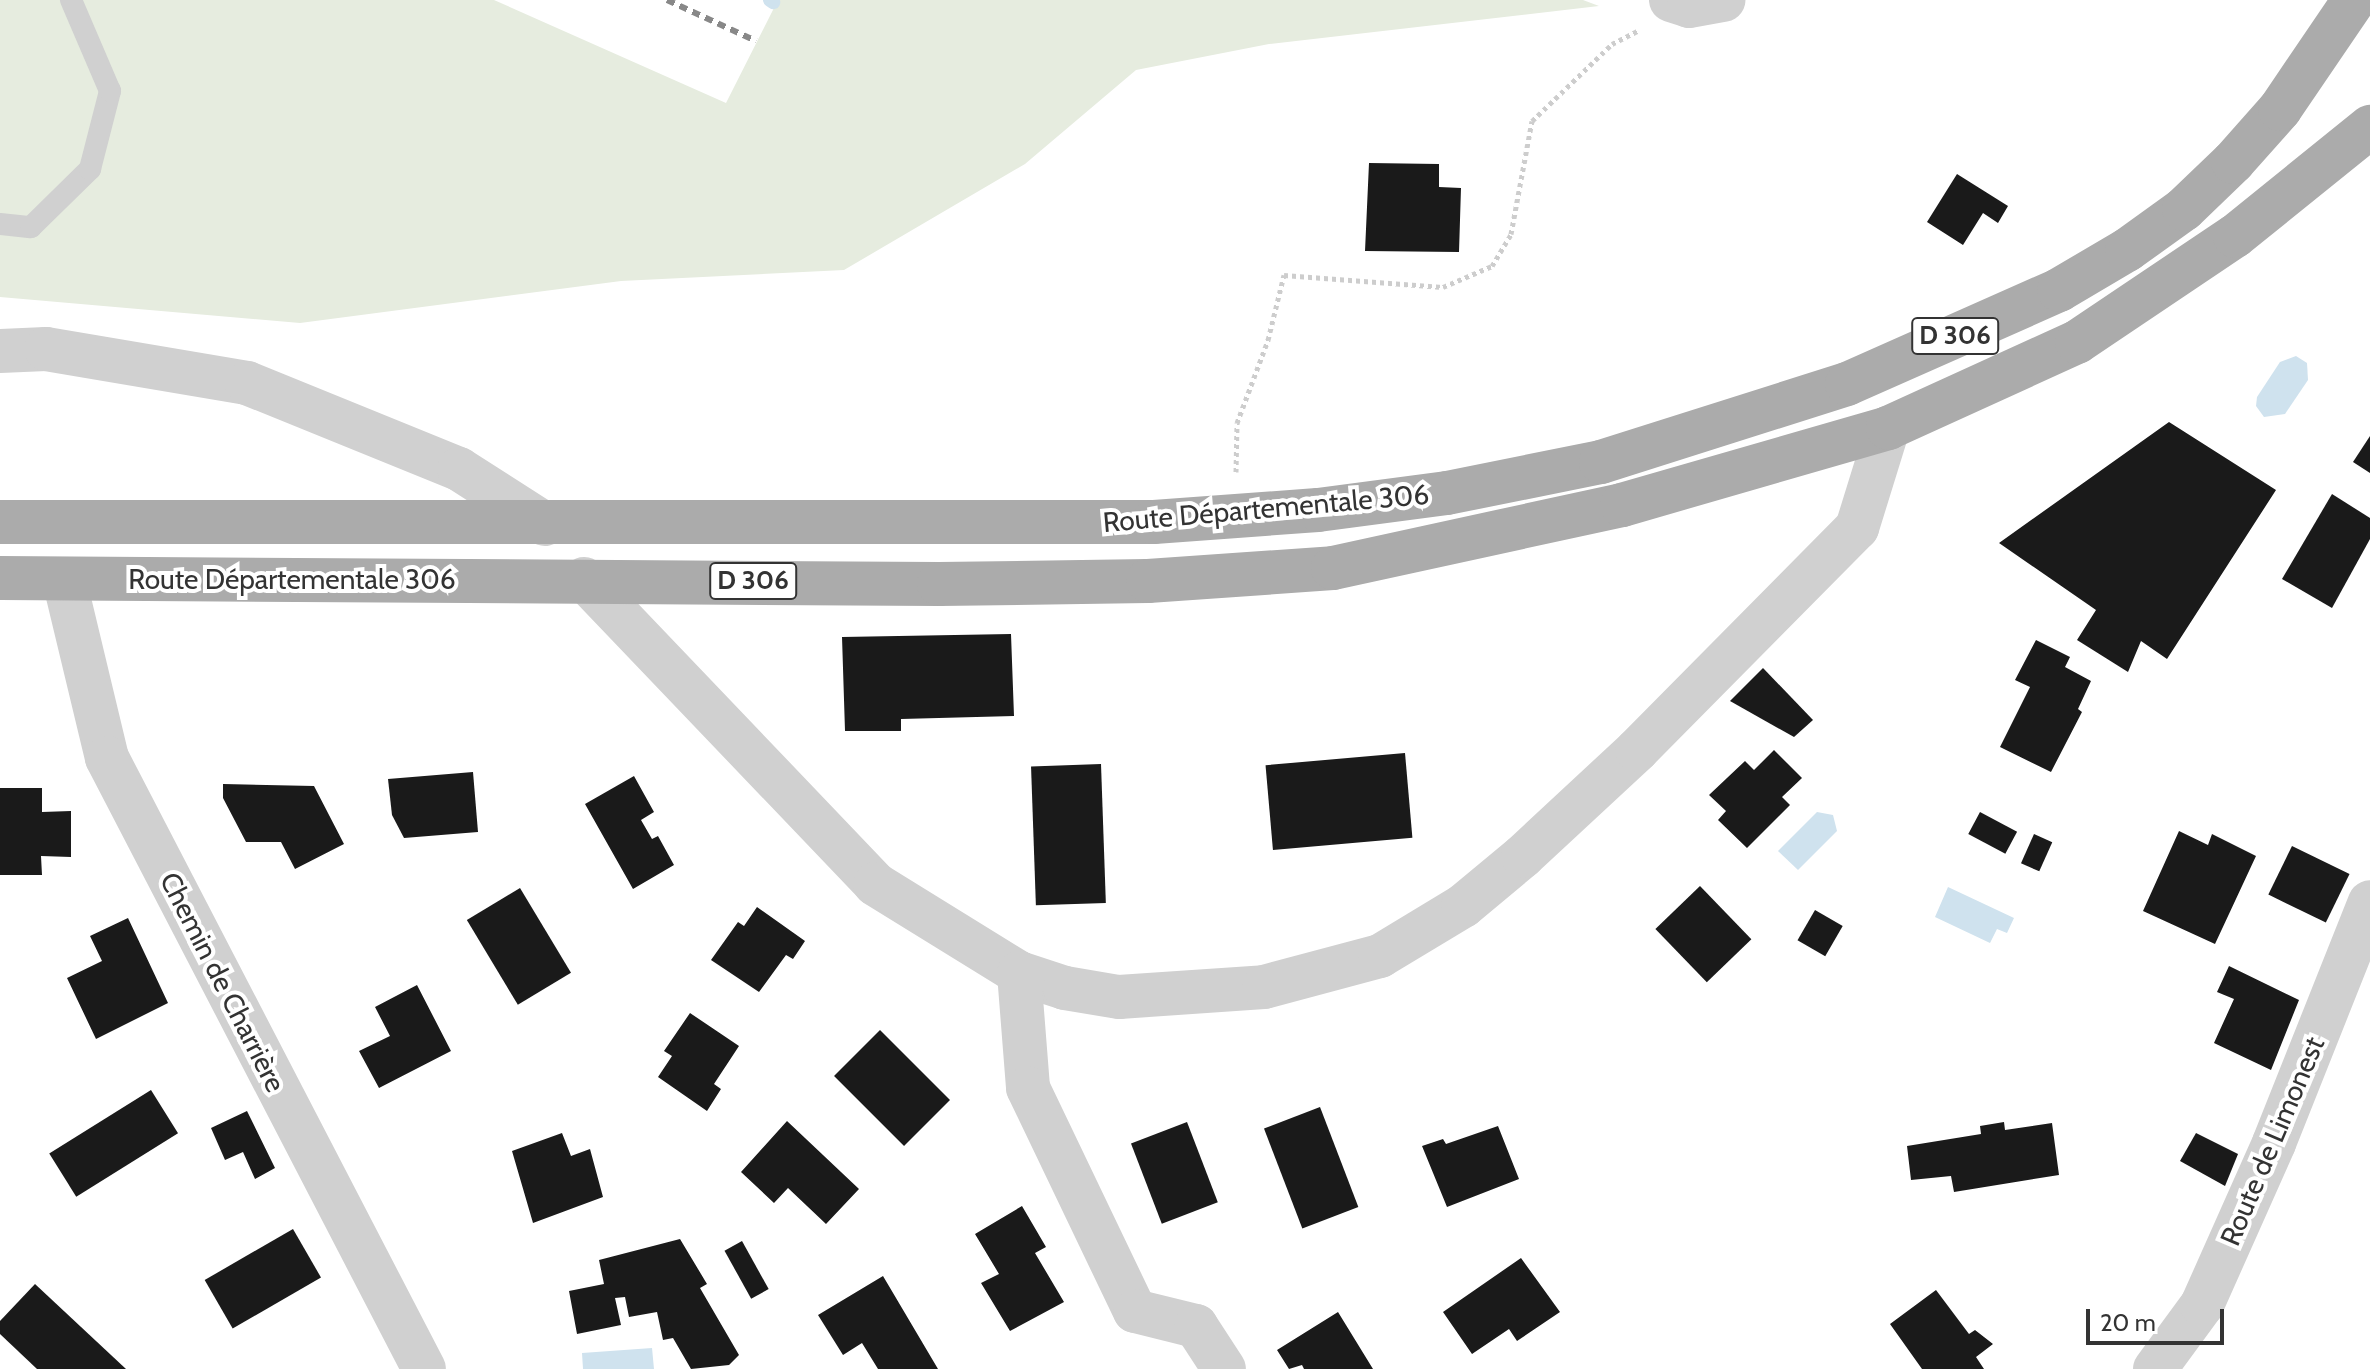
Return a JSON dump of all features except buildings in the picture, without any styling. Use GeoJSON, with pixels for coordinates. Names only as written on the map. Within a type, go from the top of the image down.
{"type":"FeatureCollection","features":[{"type":"Feature","properties":{"kind":"main road","name":"Route Départementale 306"},"geometry":{"type":"LineString","coordinates":[[0,522],[935,526],[1234,516],[1447,493],[1601,462],[1847,384],[2059,290],[2146,236],[2211,185],[2280,109],[2354,0]]}},
{"type":"Feature","properties":{"kind":"main road","name":"Route Départementale 306"},"geometry":{"type":"LineString","coordinates":[[0,578],[1148,581],[1333,568],[1607,509],[1888,428],[2077,342],[2235,236],[2370,127]]}},
{"type":"Feature","properties":{"kind":"street"},"geometry":{"type":"LineString","coordinates":[[0,351],[46,349],[247,383],[459,469],[545,524]]}},
{"type":"Feature","properties":{"kind":"street"},"geometry":{"type":"LineString","coordinates":[[584,579],[875,884],[1019,973],[1065,988],[1119,997],[1264,987],[1380,956],[1463,906],[1637,750],[1857,528],[1888,428]]}},
{"type":"Feature","properties":{"kind":"street","name":"Chemin de Charrière"},"geometry":{"type":"LineString","coordinates":[[64,579],[107,758],[424,1369]]}},
{"type":"Feature","properties":{"kind":"street","name":"Route de Limonest"},"geometry":{"type":"LineString","coordinates":[[2155,1369],[2202,1305],[2274,1143],[2370,902]]}},
{"type":"Feature","properties":{"kind":"street"},"geometry":{"type":"LineString","coordinates":[[1019,973],[1028,1088],[1135,1311],[1196,1326],[1224,1369]]}},
{"type":"Feature","properties":{"kind":"lane"},"geometry":{"type":"LineString","coordinates":[[0,224],[31,227],[90,169],[110,91],[71,0]]}},
{"type":"Feature","properties":{"kind":"path"},"geometry":{"type":"LineString","coordinates":[[1234,516],[1237,423],[1268,340],[1284,275],[1443,287],[1492,266],[1511,234],[1532,121],[1612,44],[1694,2]]}},
{"type":"Feature","properties":{"kind":"shaded area"},"geometry":{"type":"Polygon","coordinates":[[[0,0],[494,0],[726,103],[778,0],[1583,0],[1599,6],[1269,44],[1136,70],[1025,164],[844,270],[621,281],[300,323],[0,297],[0,0]]]}},
{"type":"Feature","properties":{"kind":"water"},"geometry":{"type":"Polygon","coordinates":[[[2296,356],[2307,363],[2308,380],[2285,414],[2264,417],[2256,406],[2257,397],[2280,362],[2296,356]]]}},
{"type":"Feature","properties":{"kind":"water"},"geometry":{"type":"Polygon","coordinates":[[[1817,812],[1833,815],[1837,831],[1798,870],[1778,851],[1817,812]]]}},
{"type":"Feature","properties":{"kind":"water"},"geometry":{"type":"Polygon","coordinates":[[[1948,887],[2014,918],[2007,933],[1997,929],[1990,943],[1935,917],[1948,887]]]}},
{"type":"Feature","properties":{"kind":"water"},"geometry":{"type":"Polygon","coordinates":[[[652,1348],[654,1369],[583,1369],[582,1353],[652,1348]]]}},
{"type":"Feature","properties":{"kind":"railway"},"geometry":{"type":"LineString","coordinates":[[667,0],[756,41]]}}]}
